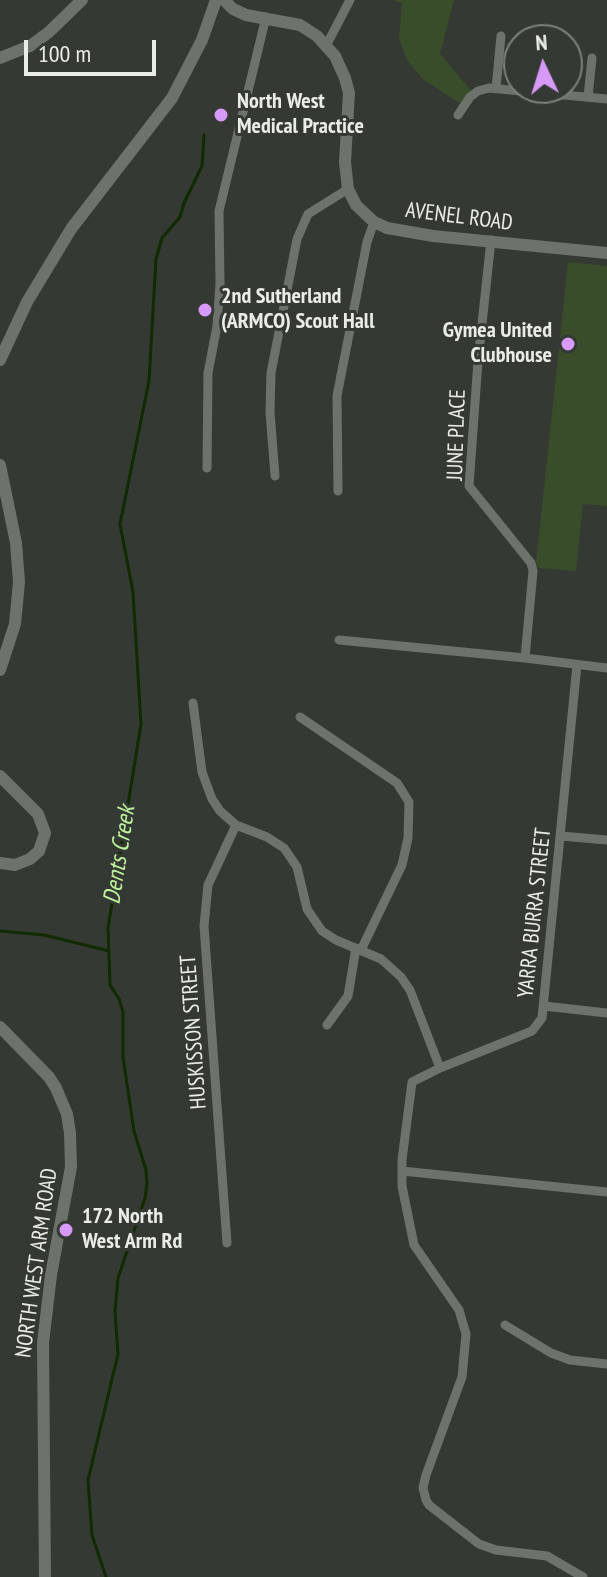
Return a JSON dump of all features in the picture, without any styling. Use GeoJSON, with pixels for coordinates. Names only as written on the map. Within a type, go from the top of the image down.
{"type":"FeatureCollection","features":[{"type":"Feature","properties":{"kind":"street"},"geometry":{"type":"LineString","coordinates":[[0,58],[30,46],[82,0]]}},
{"type":"Feature","properties":{"kind":"street"},"geometry":{"type":"LineString","coordinates":[[0,360],[22,310],[71,229],[172,98],[202,40],[215,0],[224,0],[246,15],[300,25],[326,46],[340,67],[349,93],[345,162],[348,189],[308,214],[297,239],[271,373],[270,412],[275,476]]}},
{"type":"Feature","properties":{"kind":"street"},"geometry":{"type":"LineString","coordinates":[[326,46],[350,0]]}},
{"type":"Feature","properties":{"kind":"street"},"geometry":{"type":"LineString","coordinates":[[207,468],[208,373],[217,326],[220,284],[219,211],[266,17]]}},
{"type":"Feature","properties":{"kind":"street"},"geometry":{"type":"LineString","coordinates":[[496,88],[501,36]]}},
{"type":"Feature","properties":{"kind":"street"},"geometry":{"type":"LineString","coordinates":[[588,97],[592,58]]}},
{"type":"Feature","properties":{"kind":"street"},"geometry":{"type":"LineString","coordinates":[[458,115],[478,91],[496,88],[607,99]]}},
{"type":"Feature","properties":{"kind":"street","name":"AVENEL ROAD"},"geometry":{"type":"LineString","coordinates":[[348,189],[356,205],[374,222],[387,228],[433,236],[607,253]]}},
{"type":"Feature","properties":{"kind":"street"},"geometry":{"type":"LineString","coordinates":[[338,491],[337,396],[367,242],[374,222]]}},
{"type":"Feature","properties":{"kind":"street","name":"JUNE PLACE"},"geometry":{"type":"LineString","coordinates":[[491,240],[468,477],[473,492],[531,563],[533,571],[525,658]]}},
{"type":"Feature","properties":{"kind":"street"},"geometry":{"type":"LineString","coordinates":[[0,465],[16,543],[19,582],[15,624],[0,670]]}},
{"type":"Feature","properties":{"kind":"street"},"geometry":{"type":"LineString","coordinates":[[339,640],[607,668]]}},
{"type":"Feature","properties":{"kind":"street","name":"YARRA BURRA STREET"},"geometry":{"type":"LineString","coordinates":[[402,1171],[412,1082],[532,1031],[542,1018],[577,665]]}},
{"type":"Feature","properties":{"kind":"street"},"geometry":{"type":"LineString","coordinates":[[193,703],[207,787],[220,811],[236,825],[267,837],[284,848],[297,867],[304,903],[313,920],[329,936],[389,965],[406,984],[440,1068]]}},
{"type":"Feature","properties":{"kind":"street"},"geometry":{"type":"LineString","coordinates":[[300,717],[397,783],[409,802],[408,838],[402,865],[359,949],[348,996],[327,1025]]}},
{"type":"Feature","properties":{"kind":"street"},"geometry":{"type":"LineString","coordinates":[[0,776],[38,814],[45,833],[39,851],[30,859],[15,865],[0,863]]}},
{"type":"Feature","properties":{"kind":"street","name":"HUSKISSON STREET"},"geometry":{"type":"LineString","coordinates":[[227,1243],[204,926],[208,885],[236,825]]}},
{"type":"Feature","properties":{"kind":"street"},"geometry":{"type":"LineString","coordinates":[[561,836],[607,840]]}},
{"type":"Feature","properties":{"kind":"street"},"geometry":{"type":"LineString","coordinates":[[544,1006],[607,1013]]}},
{"type":"Feature","properties":{"kind":"street"},"geometry":{"type":"LineString","coordinates":[[0,1019],[0,1026]]}},
{"type":"Feature","properties":{"kind":"street","name":"NORTH WEST ARM ROAD"},"geometry":{"type":"LineString","coordinates":[[0,1026],[56,1088],[67,1114],[70,1133],[71,1167],[51,1275],[43,1343],[45,1577]]}},
{"type":"Feature","properties":{"kind":"street"},"geometry":{"type":"LineString","coordinates":[[583,1577],[547,1556],[496,1550],[479,1544],[426,1500],[423,1488],[426,1475],[462,1377],[466,1334],[459,1310],[414,1245],[403,1198],[402,1171],[607,1192]]}},
{"type":"Feature","properties":{"kind":"street"},"geometry":{"type":"LineString","coordinates":[[505,1325],[536,1346],[561,1357],[607,1364]]}},
{"type":"Feature","properties":{"kind":"green space"},"geometry":{"type":"Polygon","coordinates":[[[393,0],[454,0],[440,54],[474,94],[464,106],[424,80],[408,62],[399,39],[402,3],[393,0]]]}},
{"type":"Feature","properties":{"kind":"green space"},"geometry":{"type":"Polygon","coordinates":[[[568,262],[607,266],[607,506],[583,504],[576,571],[538,568],[536,563],[568,262]]]}},
{"type":"Feature","properties":{"kind":"waterway","name":"Dents Creek"},"geometry":{"type":"LineString","coordinates":[[106,1577],[92,1535],[88,1480],[118,1354],[115,1311],[118,1278],[147,1184],[134,1131],[123,1057],[123,1012],[110,985],[108,928],[141,724],[133,592],[120,524],[149,381],[156,259],[162,238],[180,217],[202,166],[204,135]]}},
{"type":"Feature","properties":{"kind":"waterway"},"geometry":{"type":"LineString","coordinates":[[0,931],[44,935],[109,951]]}},
{"type":"Feature","properties":{"kind":"place","name":"North West Medical Practice"},"geometry":{"type":"Point","coordinates":[221,115]}},
{"type":"Feature","properties":{"kind":"place","name":"2nd Sutherland (ARMCO) Scout Hall"},"geometry":{"type":"Point","coordinates":[205,310]}},
{"type":"Feature","properties":{"kind":"place","name":"Gymea United Clubhouse"},"geometry":{"type":"Point","coordinates":[568,344]}},
{"type":"Feature","properties":{"kind":"place","name":"172 North West Arm Rd"},"geometry":{"type":"Point","coordinates":[66,1230]}}]}
